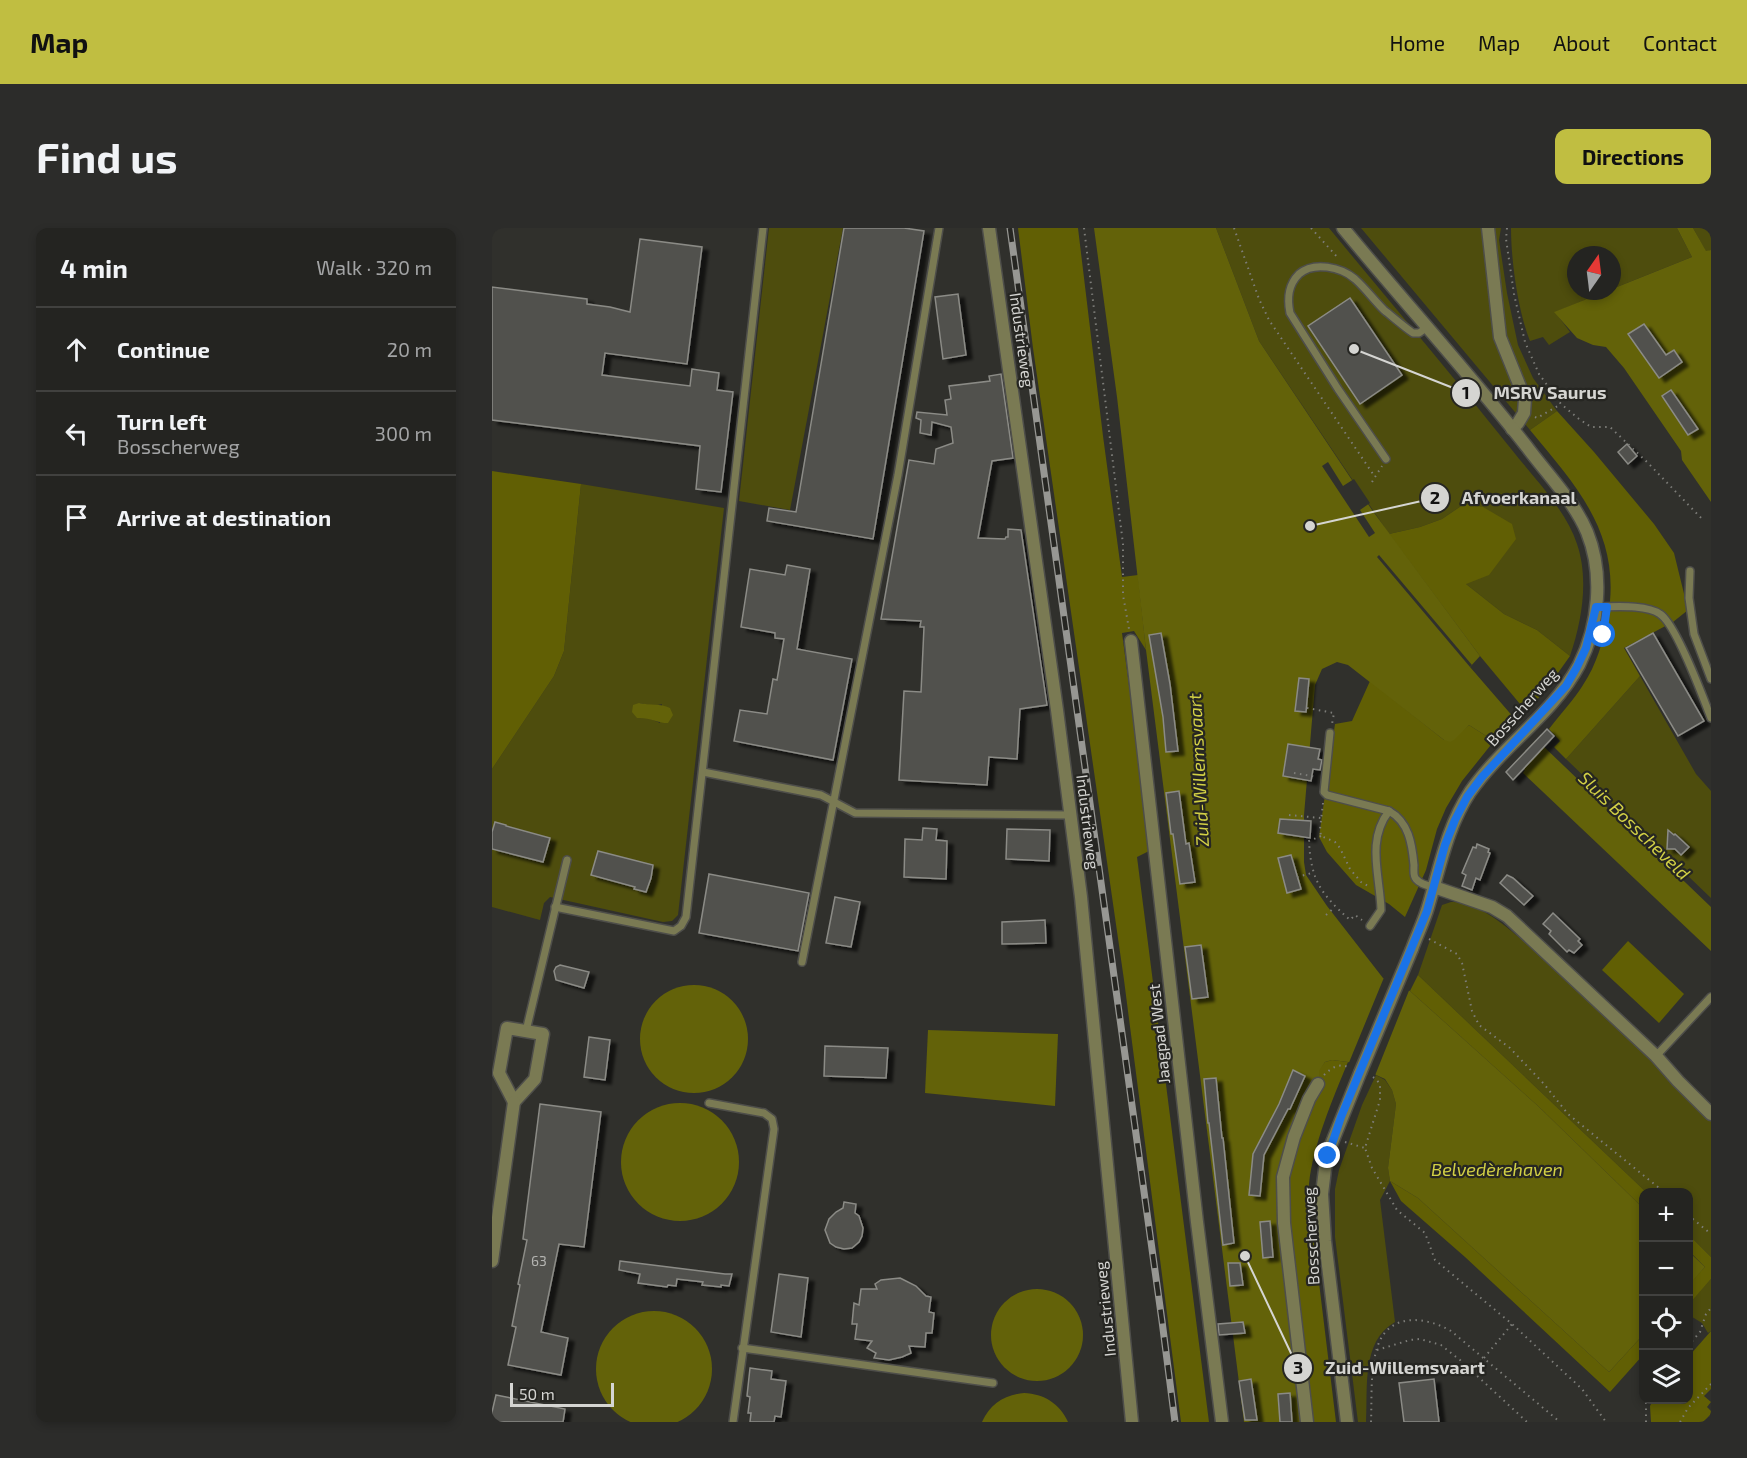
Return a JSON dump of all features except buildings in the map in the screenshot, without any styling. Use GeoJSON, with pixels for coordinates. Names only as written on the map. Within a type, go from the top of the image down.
{"type":"FeatureCollection","features":[{"type":"Feature","properties":{"kind":"street","name":"Industrieweg"},"geometry":{"type":"LineString","coordinates":[[989,228],[1081,897],[1132,1422]]}},
{"type":"Feature","properties":{"kind":"street","name":"Bosscherweg"},"geometry":{"type":"LineString","coordinates":[[1343,228],[1512,429],[1571,504],[1583,523],[1594,558],[1597,589],[1596,607],[1589,638],[1577,667],[1560,693],[1475,786],[1458,814],[1445,845],[1427,911],[1331,1144],[1322,1194],[1328,1271],[1347,1422]]}},
{"type":"Feature","properties":{"kind":"street"},"geometry":{"type":"LineString","coordinates":[[1488,228],[1500,337],[1525,399],[1524,413],[1512,429]]}},
{"type":"Feature","properties":{"kind":"street","name":"Jaagpad West"},"geometry":{"type":"LineString","coordinates":[[1131,641],[1222,1422]]}},
{"type":"Feature","properties":{"kind":"street"},"geometry":{"type":"LineString","coordinates":[[1434,888],[1501,911],[1656,1056],[1711,1114]]}},
{"type":"Feature","properties":{"kind":"street"},"geometry":{"type":"LineString","coordinates":[[492,1261],[514,1102],[535,1079],[543,1034],[507,1028],[499,1073],[514,1102]]}},
{"type":"Feature","properties":{"kind":"street"},"geometry":{"type":"LineString","coordinates":[[1307,1422],[1284,1223],[1283,1177],[1294,1137],[1309,1099],[1318,1084]]}},
{"type":"Feature","properties":{"kind":"lane"},"geometry":{"type":"LineString","coordinates":[[555,907],[674,931],[681,926],[686,917],[763,228]]}},
{"type":"Feature","properties":{"kind":"lane"},"geometry":{"type":"LineString","coordinates":[[802,962],[898,475],[939,228]]}},
{"type":"Feature","properties":{"kind":"lane"},"geometry":{"type":"LineString","coordinates":[[1386,459],[1290,313],[1287,300],[1290,286],[1304,270],[1320,266],[1334,269],[1353,278],[1383,308],[1413,333],[1419,333],[1426,328]]}},
{"type":"Feature","properties":{"kind":"lane"},"geometry":{"type":"LineString","coordinates":[[1690,571],[1689,598],[1694,634],[1711,679]]}},
{"type":"Feature","properties":{"kind":"lane"},"geometry":{"type":"LineString","coordinates":[[1596,607],[1651,610],[1660,614],[1666,620],[1685,654],[1711,718]]}},
{"type":"Feature","properties":{"kind":"lane"},"geometry":{"type":"LineString","coordinates":[[1330,733],[1324,792],[1327,795],[1389,811],[1396,816],[1407,830],[1416,879],[1434,888]]}},
{"type":"Feature","properties":{"kind":"lane"},"geometry":{"type":"LineString","coordinates":[[703,772],[821,795],[855,813],[1071,815]]}},
{"type":"Feature","properties":{"kind":"lane"},"geometry":{"type":"LineString","coordinates":[[1370,926],[1382,910],[1375,847],[1380,824],[1389,811]]}},
{"type":"Feature","properties":{"kind":"lane"},"geometry":{"type":"LineString","coordinates":[[526,1031],[567,860]]}},
{"type":"Feature","properties":{"kind":"lane"},"geometry":{"type":"LineString","coordinates":[[1656,1056],[1711,997]]}},
{"type":"Feature","properties":{"kind":"lane"},"geometry":{"type":"LineString","coordinates":[[710,1103],[764,1113],[772,1119],[774,1129],[733,1422]]}},
{"type":"Feature","properties":{"kind":"lane"},"geometry":{"type":"LineString","coordinates":[[742,1348],[993,1383]]}},
{"type":"Feature","properties":{"kind":"path"},"geometry":{"type":"LineString","coordinates":[[1084,228],[1123,544],[1123,595],[1131,641]]}},
{"type":"Feature","properties":{"kind":"path"},"geometry":{"type":"LineString","coordinates":[[1234,228],[1259,299],[1269,320],[1375,477]]}},
{"type":"Feature","properties":{"kind":"path"},"geometry":{"type":"LineString","coordinates":[[1311,228],[1353,278]]}},
{"type":"Feature","properties":{"kind":"path"},"geometry":{"type":"LineString","coordinates":[[1507,228],[1506,239],[1514,294],[1526,342],[1539,374],[1561,404],[1591,427],[1610,427],[1704,521]]}},
{"type":"Feature","properties":{"kind":"path"},"geometry":{"type":"LineString","coordinates":[[1537,418],[1561,404]]}},
{"type":"Feature","properties":{"kind":"path"},"geometry":{"type":"LineString","coordinates":[[1372,482],[1386,459]]}},
{"type":"Feature","properties":{"kind":"path"},"geometry":{"type":"LineString","coordinates":[[1306,708],[1334,713],[1330,733]]}},
{"type":"Feature","properties":{"kind":"path"},"geometry":{"type":"LineString","coordinates":[[1294,773],[1310,776]]}},
{"type":"Feature","properties":{"kind":"path"},"geometry":{"type":"LineString","coordinates":[[1321,836],[1324,792]]}},
{"type":"Feature","properties":{"kind":"path"},"geometry":{"type":"LineString","coordinates":[[1289,815],[1321,818]]}},
{"type":"Feature","properties":{"kind":"path"},"geometry":{"type":"LineString","coordinates":[[1355,915],[1350,920],[1334,908],[1324,895],[1311,873],[1309,841],[1321,836],[1335,842],[1350,869],[1361,882],[1380,890]]}},
{"type":"Feature","properties":{"kind":"path"},"geometry":{"type":"LineString","coordinates":[[1297,877],[1311,873]]}},
{"type":"Feature","properties":{"kind":"path"},"geometry":{"type":"LineString","coordinates":[[1326,915],[1334,908]]}},
{"type":"Feature","properties":{"kind":"path"},"geometry":{"type":"LineString","coordinates":[[1426,937],[1457,954],[1464,969],[1472,1011],[1479,1025],[1510,1048],[1568,1114],[1659,1188]]}},
{"type":"Feature","properties":{"kind":"path"},"geometry":{"type":"LineString","coordinates":[[1347,1143],[1365,1148],[1372,1168],[1397,1210],[1425,1233],[1435,1260],[1512,1324],[1581,1389],[1606,1422]]}},
{"type":"Feature","properties":{"kind":"path"},"geometry":{"type":"LineString","coordinates":[[1693,1218],[1711,1234]]}},
{"type":"Feature","properties":{"kind":"path"},"geometry":{"type":"LineString","coordinates":[[1693,1341],[1700,1332],[1706,1314],[1711,1308]]}},
{"type":"Feature","properties":{"kind":"path"},"geometry":{"type":"LineString","coordinates":[[1371,1422],[1373,1374],[1377,1350],[1385,1333],[1403,1321],[1414,1319],[1438,1324],[1451,1331],[1560,1422]]}},
{"type":"Feature","properties":{"kind":"path"},"geometry":{"type":"LineString","coordinates":[[1484,1358],[1512,1324]]}},
{"type":"Feature","properties":{"kind":"path"},"geometry":{"type":"LineString","coordinates":[[1377,1350],[1410,1340],[1441,1345],[1527,1422]]}},
{"type":"Feature","properties":{"kind":"path"},"geometry":{"type":"LineString","coordinates":[[1680,1422],[1688,1408],[1711,1384]]}},
{"type":"Feature","properties":{"kind":"path"},"geometry":{"type":"LineString","coordinates":[[1646,1422],[1647,1404]]}},
{"type":"Feature","properties":{"kind":"path"},"geometry":{"type":"LineString","coordinates":[[1706,1422],[1711,1416]]}},
{"type":"Feature","properties":{"kind":"shaded area"},"geometry":{"type":"Polygon","coordinates":[[[769,228],[843,228],[790,510],[739,501],[769,228]]]}},
{"type":"Feature","properties":{"kind":"shaded area"},"geometry":{"type":"Polygon","coordinates":[[[1018,228],[1078,228],[1122,577],[1138,575],[1146,650],[1134,631],[1122,633],[1151,850],[1137,857],[1209,1422],[1181,1422],[1124,980],[1033,348],[1018,228]]]}},
{"type":"Feature","properties":{"kind":"shaded area"},"geometry":{"type":"Polygon","coordinates":[[[1216,228],[1329,228],[1444,366],[1549,495],[1572,531],[1581,557],[1583,600],[1570,656],[1537,630],[1504,614],[1466,584],[1464,504],[1442,519],[1389,534],[1259,341],[1216,228]]]}},
{"type":"Feature","properties":{"kind":"shaded area"},"geometry":{"type":"Polygon","coordinates":[[[1361,228],[1501,228],[1499,240],[1518,345],[1533,378],[1557,411],[1530,430],[1361,228]]]}},
{"type":"Feature","properties":{"kind":"shaded area"},"geometry":{"type":"Polygon","coordinates":[[[1511,228],[1677,228],[1692,257],[1621,285],[1621,246],[1567,246],[1567,300],[1585,300],[1555,312],[1570,332],[1549,345],[1543,337],[1530,341],[1522,315],[1512,255],[1511,228]]]}},
{"type":"Feature","properties":{"kind":"shaded area"},"geometry":{"type":"Polygon","coordinates":[[[1693,228],[1711,228],[1711,250],[1706,252],[1693,228]]]}},
{"type":"Feature","properties":{"kind":"shaded area"},"geometry":{"type":"Polygon","coordinates":[[[1557,411],[1654,524],[1674,553],[1688,610],[1673,622],[1624,648],[1640,676],[1566,759],[1554,747],[1560,741],[1549,729],[1579,691],[1596,661],[1608,617],[1611,588],[1602,537],[1592,514],[1564,472],[1530,430],[1557,411]]]}},
{"type":"Feature","properties":{"kind":"shaded area"},"geometry":{"type":"Polygon","coordinates":[[[492,471],[581,484],[564,651],[554,676],[492,769],[492,471]]]}},
{"type":"Feature","properties":{"kind":"shaded area"},"geometry":{"type":"Polygon","coordinates":[[[581,484],[724,508],[678,915],[672,921],[663,922],[550,897],[544,903],[540,920],[492,907],[492,769],[554,676],[564,651],[581,484]],[[639,703],[646,717],[660,723],[662,704],[654,706],[639,703]]]}},
{"type":"Feature","properties":{"kind":"shaded area"},"geometry":{"type":"Polygon","coordinates":[[[1464,504],[1483,507],[1512,524],[1516,539],[1489,575],[1466,584],[1504,614],[1537,630],[1570,656],[1543,694],[1525,710],[1480,656],[1389,534],[1442,519],[1464,504]]]}},
{"type":"Feature","properties":{"kind":"shaded area"},"geometry":{"type":"Polygon","coordinates":[[[1640,676],[1696,774],[1711,791],[1711,898],[1566,759],[1640,676]]]}},
{"type":"Feature","properties":{"kind":"shaded area"},"geometry":{"type":"Polygon","coordinates":[[[1370,681],[1444,740],[1469,725],[1494,741],[1462,781],[1446,808],[1437,829],[1426,870],[1405,917],[1389,904],[1356,885],[1327,852],[1319,837],[1335,724],[1352,721],[1370,681]]]}},
{"type":"Feature","properties":{"kind":"shaded area"},"geometry":{"type":"Polygon","coordinates":[[[1451,902],[1471,905],[1492,916],[1511,930],[1711,1114],[1711,1257],[1693,1239],[1693,1188],[1642,1188],[1418,975],[1442,905],[1451,902]]]}},
{"type":"Feature","properties":{"kind":"shaded area"},"geometry":{"type":"Polygon","coordinates":[[[1628,941],[1684,994],[1659,1023],[1602,970],[1628,941]]]}},
{"type":"Feature","properties":{"kind":"shaded area"},"geometry":{"type":"Polygon","coordinates":[[[1418,975],[1642,1188],[1639,1188],[1639,1204],[1538,1106],[1410,991],[1418,975]]]}},
{"type":"Feature","properties":{"kind":"shaded area"},"geometry":{"type":"Polygon","coordinates":[[[1332,1060],[1348,1062],[1319,1138],[1311,1169],[1309,1192],[1336,1422],[1311,1422],[1281,1174],[1319,1080],[1318,1071],[1325,1062],[1332,1060]]]}},
{"type":"Feature","properties":{"kind":"shaded area"},"geometry":{"type":"Polygon","coordinates":[[[1376,1075],[1385,1080],[1392,1090],[1396,1104],[1388,1168],[1390,1181],[1380,1200],[1395,1322],[1384,1330],[1371,1353],[1368,1367],[1366,1422],[1358,1422],[1335,1237],[1335,1189],[1339,1170],[1362,1105],[1376,1075]]]}},
{"type":"Feature","properties":{"kind":"shaded area"},"geometry":{"type":"Polygon","coordinates":[[[1390,1181],[1418,1198],[1609,1372],[1639,1339],[1639,1359],[1610,1392],[1465,1257],[1401,1201],[1390,1181]]]}},
{"type":"Feature","properties":{"kind":"shaded area"},"geometry":{"type":"Polygon","coordinates":[[[1693,1239],[1711,1257],[1711,1279],[1693,1299],[1693,1280],[1705,1267],[1693,1255],[1693,1239]]]}},
{"type":"Feature","properties":{"kind":"shaded area"},"geometry":{"type":"Polygon","coordinates":[[[1711,1279],[1711,1331],[1708,1333],[1702,1323],[1693,1317],[1693,1299],[1711,1279]]]}},
{"type":"Feature","properties":{"kind":"shaded area"},"geometry":{"type":"Polygon","coordinates":[[[1711,1331],[1711,1389],[1704,1396],[1711,1402],[1707,1407],[1711,1414],[1703,1422],[1651,1422],[1651,1404],[1693,1404],[1693,1351],[1711,1331]]]}},
{"type":"Feature","properties":{"kind":"water","name":"Belvedèrehaven"},"geometry":{"type":"Polygon","coordinates":[[[1094,228],[1216,228],[1259,341],[1372,510],[1480,656],[1470,667],[1515,719],[1711,907],[1711,951],[1523,773],[1525,770],[1494,741],[1469,725],[1454,740],[1450,742],[1444,740],[1348,665],[1337,662],[1322,669],[1315,685],[1304,815],[1306,875],[1383,978],[1410,991],[1538,1106],[1639,1204],[1639,1339],[1609,1372],[1418,1198],[1390,1181],[1388,1168],[1396,1104],[1392,1090],[1385,1079],[1348,1062],[1332,1060],[1325,1062],[1319,1071],[1319,1080],[1281,1174],[1304,1422],[1244,1422],[1146,650],[1117,397],[1094,228]]]}},
{"type":"Feature","properties":{"kind":"water"},"geometry":{"type":"Polygon","coordinates":[[[1677,228],[1693,228],[1706,251],[1711,250],[1711,502],[1682,460],[1681,451],[1624,368],[1606,347],[1593,345],[1577,338],[1554,312],[1584,300],[1621,300],[1621,285],[1692,257],[1677,228]]]}},
{"type":"Feature","properties":{"kind":"water"},"geometry":{"type":"Polygon","coordinates":[[[639,703],[666,706],[670,708],[673,715],[668,723],[637,718],[632,712],[633,705],[639,703]]]}},
{"type":"Feature","properties":{"kind":"water"},"geometry":{"type":"Polygon","coordinates":[[[694,985],[715,989],[732,1001],[744,1018],[748,1039],[744,1060],[732,1077],[715,1089],[694,1093],[673,1089],[656,1077],[644,1060],[640,1039],[644,1018],[656,1001],[673,989],[694,985]]]}},
{"type":"Feature","properties":{"kind":"water"},"geometry":{"type":"Polygon","coordinates":[[[928,1030],[1058,1034],[1055,1106],[925,1093],[928,1030]]]}},
{"type":"Feature","properties":{"kind":"water"},"geometry":{"type":"Polygon","coordinates":[[[680,1103],[703,1108],[722,1120],[734,1139],[739,1162],[734,1185],[722,1204],[703,1216],[680,1221],[657,1216],[638,1204],[626,1185],[621,1162],[626,1139],[638,1120],[657,1108],[680,1103]]]}},
{"type":"Feature","properties":{"kind":"water"},"geometry":{"type":"Polygon","coordinates":[[[1693,1256],[1705,1267],[1693,1280],[1693,1256]]]}},
{"type":"Feature","properties":{"kind":"water"},"geometry":{"type":"Polygon","coordinates":[[[1037,1289],[1055,1292],[1070,1302],[1080,1317],[1083,1335],[1080,1353],[1070,1368],[1055,1378],[1037,1381],[1019,1378],[1004,1368],[994,1353],[991,1335],[994,1317],[1004,1302],[1019,1292],[1037,1289]]]}},
{"type":"Feature","properties":{"kind":"water"},"geometry":{"type":"Polygon","coordinates":[[[654,1311],[676,1315],[695,1328],[708,1347],[712,1369],[708,1391],[695,1410],[676,1423],[654,1427],[632,1423],[613,1410],[600,1391],[596,1369],[600,1347],[613,1328],[632,1315],[654,1311]]]}},
{"type":"Feature","properties":{"kind":"water"},"geometry":{"type":"Polygon","coordinates":[[[1024,1393],[1038,1395],[1050,1401],[1068,1422],[982,1422],[989,1410],[998,1402],[1024,1393]]]}},
{"type":"Feature","properties":{"kind":"pier"},"geometry":{"type":"Polygon","coordinates":[[[1328,462],[1343,486],[1354,479],[1370,503],[1360,510],[1375,533],[1369,537],[1322,466],[1328,462]]]}},
{"type":"Feature","properties":{"kind":"pier"},"geometry":{"type":"Polygon","coordinates":[[[1379,555],[1472,665],[1470,667],[1377,557],[1379,555]]]}},
{"type":"Feature","properties":{"kind":"pier"},"geometry":{"type":"Polygon","coordinates":[[[1518,718],[1538,738],[1514,763],[1493,744],[1518,718]]]}},
{"type":"Feature","properties":{"kind":"pier"},"geometry":{"type":"Polygon","coordinates":[[[1385,975],[1410,988],[1374,1078],[1348,1065],[1385,975]]]}},
{"type":"Feature","properties":{"kind":"railway"},"geometry":{"type":"LineString","coordinates":[[1010,228],[1175,1422]]}},
{"type":"Feature","properties":{"kind":"place","name":"MSRV Saurus"},"geometry":{"type":"Point","coordinates":[1354,349]}},
{"type":"Feature","properties":{"kind":"place","name":"Afvoerkanaal"},"geometry":{"type":"Point","coordinates":[1310,526]}},
{"type":"Feature","properties":{"kind":"place","name":"Zuid-Willemsvaart"},"geometry":{"type":"Point","coordinates":[1245,1256]}},
{"type":"Feature","properties":{"kind":"route"},"geometry":{"type":"LineString","coordinates":[[1328,1156],[1341,1117],[1427,911],[1445,845],[1455,820],[1471,791],[1482,777],[1566,686],[1586,648],[1596,607],[1607,607],[1603,635]]}},
{"type":"Feature","properties":{"kind":"water label","name":"Sluis Bosscheveld"},"geometry":{"type":"Point","coordinates":[1634,826]}}]}
